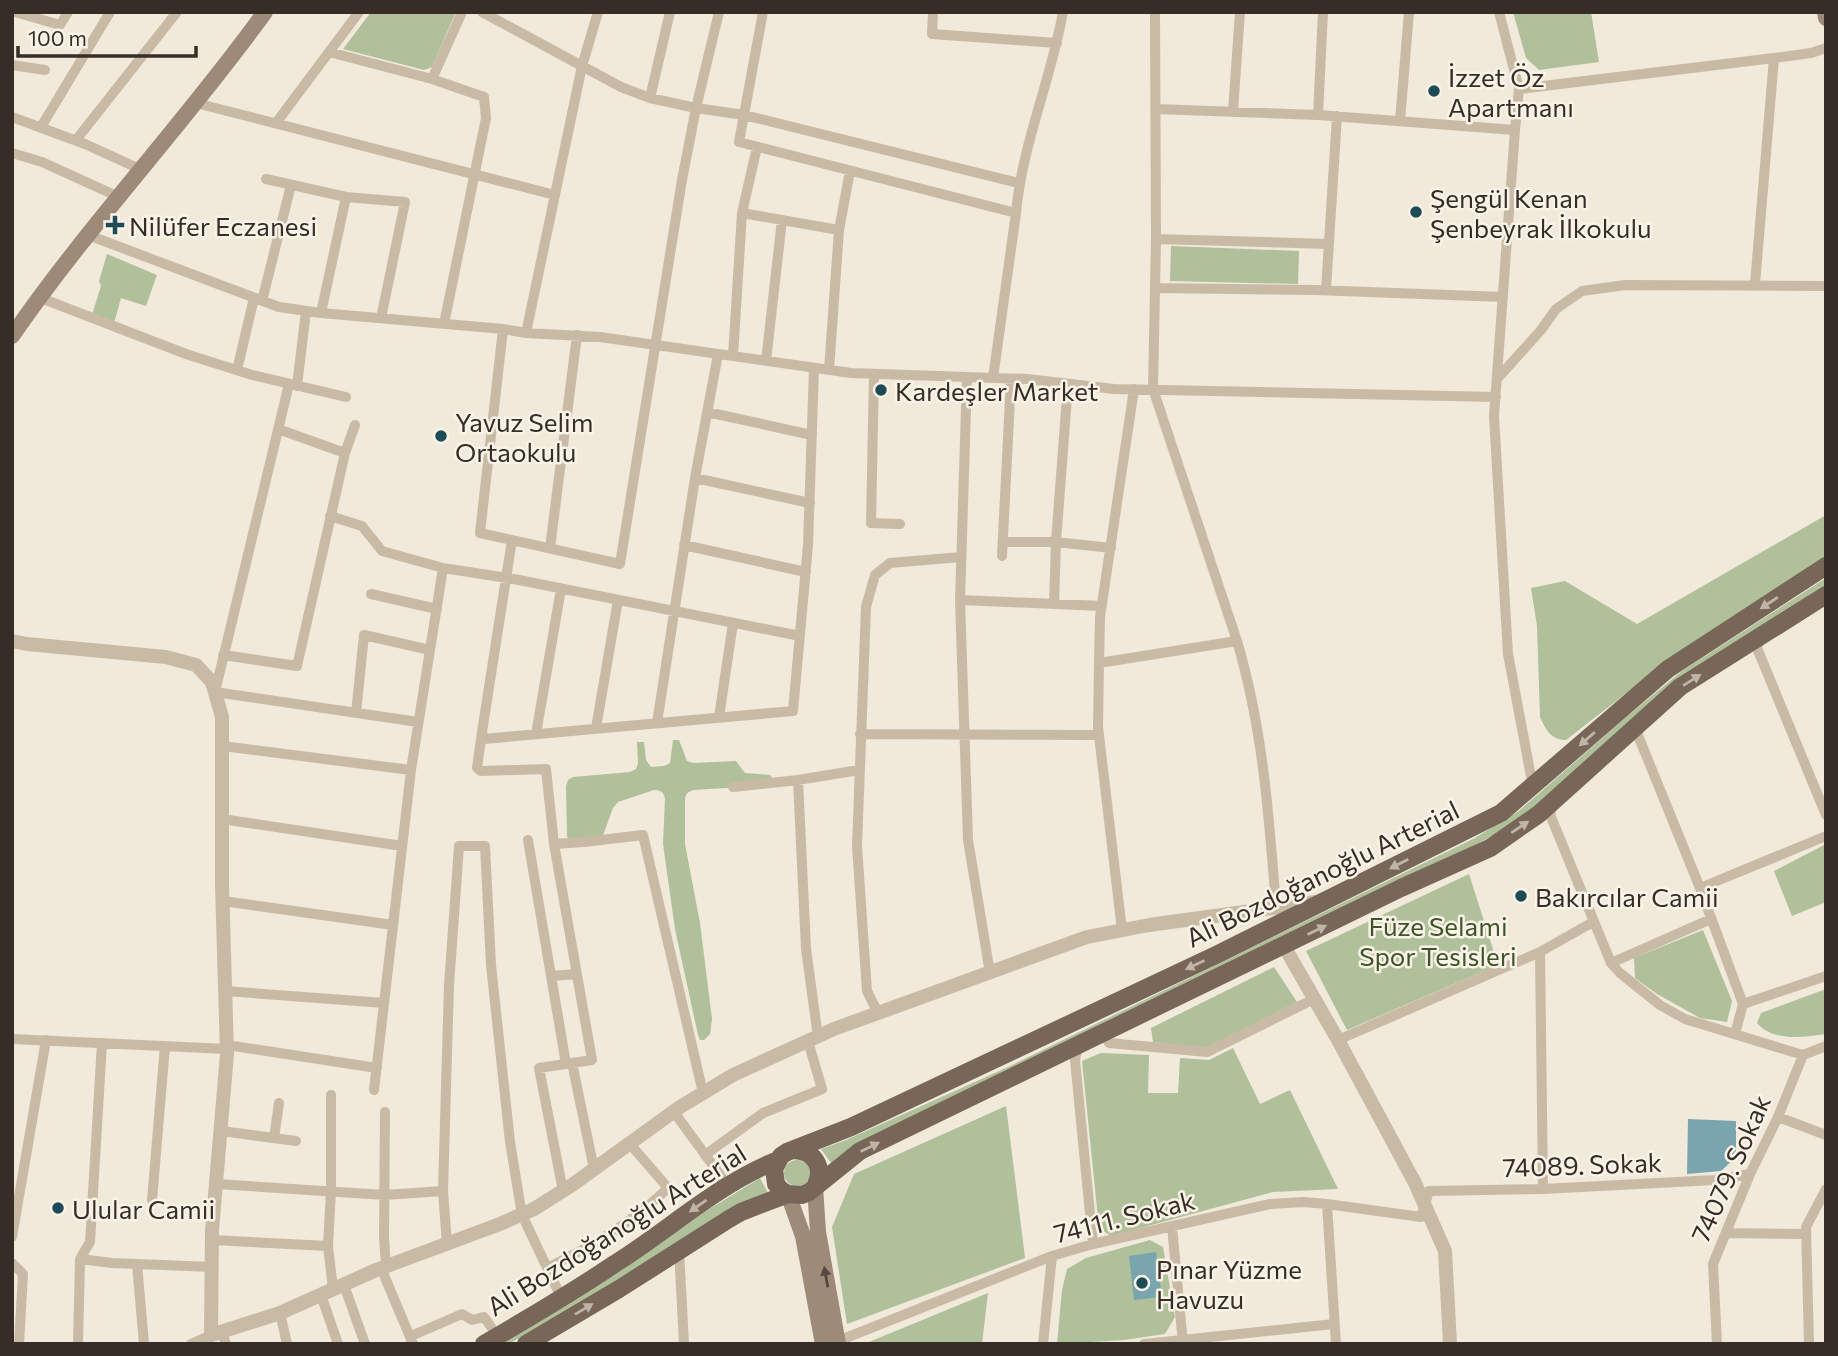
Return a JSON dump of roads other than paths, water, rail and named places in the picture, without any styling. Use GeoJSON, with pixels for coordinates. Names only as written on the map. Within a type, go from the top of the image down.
{"type":"FeatureCollection","features":[{"type":"Feature","properties":{"kind":"main road"},"geometry":{"type":"LineString","coordinates":[[12,336],[38,297],[230,61],[265,12]]}},
{"type":"Feature","properties":{"kind":"main road"},"geometry":{"type":"LineString","coordinates":[[1825,12],[1826,18]]}},
{"type":"Feature","properties":{"kind":"main road","name":"Ali Bozdoğanoğlu Arterial"},"geometry":{"type":"LineString","coordinates":[[794,1150],[1148,988],[1501,813],[1668,669],[1826,566]]}},
{"type":"Feature","properties":{"kind":"main road","name":"Ali Bozdoğanoğlu Arterial"},"geometry":{"type":"LineString","coordinates":[[815,1187],[860,1151],[1401,888],[1490,848],[1550,805],[1681,687],[1826,595]]}},
{"type":"Feature","properties":{"kind":"main road"},"geometry":{"type":"LineString","coordinates":[[815,1187],[802,1195],[788,1194],[781,1190],[774,1177],[778,1160],[787,1152],[802,1150],[815,1158],[820,1172],[815,1187],[818,1233],[833,1343]]}},
{"type":"Feature","properties":{"kind":"main road","name":"Ali Bozdoğanoğlu Arterial"},"geometry":{"type":"LineString","coordinates":[[487,1336],[561,1297],[617,1263],[728,1186],[756,1169],[778,1160]]}},
{"type":"Feature","properties":{"kind":"main road"},"geometry":{"type":"LineString","coordinates":[[788,1194],[803,1236],[833,1343]]}},
{"type":"Feature","properties":{"kind":"main road","name":"Ali Bozdoğanoğlu Arterial"},"geometry":{"type":"LineString","coordinates":[[526,1344],[741,1212],[788,1194]]}},
{"type":"Feature","properties":{"kind":"street"},"geometry":{"type":"LineString","coordinates":[[15,12],[60,25],[68,12]]}},
{"type":"Feature","properties":{"kind":"street"},"geometry":{"type":"LineString","coordinates":[[41,127],[110,12]]}},
{"type":"Feature","properties":{"kind":"street"},"geometry":{"type":"LineString","coordinates":[[76,140],[177,12]]}},
{"type":"Feature","properties":{"kind":"street"},"geometry":{"type":"LineString","coordinates":[[276,123],[359,12]]}},
{"type":"Feature","properties":{"kind":"street"},"geometry":{"type":"LineString","coordinates":[[432,79],[462,12]]}},
{"type":"Feature","properties":{"kind":"street"},"geometry":{"type":"LineString","coordinates":[[482,12],[621,87],[650,98],[744,115],[1018,183]]}},
{"type":"Feature","properties":{"kind":"street"},"geometry":{"type":"LineString","coordinates":[[526,332],[582,66],[598,12]]}},
{"type":"Feature","properties":{"kind":"street"},"geometry":{"type":"LineString","coordinates":[[650,98],[670,12]]}},
{"type":"Feature","properties":{"kind":"street"},"geometry":{"type":"LineString","coordinates":[[503,329],[480,533],[620,564],[682,180],[719,12]]}},
{"type":"Feature","properties":{"kind":"street"},"geometry":{"type":"LineString","coordinates":[[763,12],[739,142],[1016,213]]}},
{"type":"Feature","properties":{"kind":"street"},"geometry":{"type":"LineString","coordinates":[[933,12],[932,34],[1057,43]]}},
{"type":"Feature","properties":{"kind":"street"},"geometry":{"type":"LineString","coordinates":[[993,378],[1018,183],[1063,12]]}},
{"type":"Feature","properties":{"kind":"street"},"geometry":{"type":"LineString","coordinates":[[1155,12],[1156,239],[1153,389],[1249,680],[1263,757],[1276,907]]}},
{"type":"Feature","properties":{"kind":"street"},"geometry":{"type":"LineString","coordinates":[[1233,111],[1240,12]]}},
{"type":"Feature","properties":{"kind":"street"},"geometry":{"type":"LineString","coordinates":[[1318,115],[1323,12]]}},
{"type":"Feature","properties":{"kind":"street"},"geometry":{"type":"LineString","coordinates":[[1400,121],[1409,12]]}},
{"type":"Feature","properties":{"kind":"street"},"geometry":{"type":"LineString","coordinates":[[1499,12],[1519,89],[1494,416],[1508,654],[1533,787]]}},
{"type":"Feature","properties":{"kind":"street"},"geometry":{"type":"LineString","coordinates":[[1519,89],[1774,58],[1826,48]]}},
{"type":"Feature","properties":{"kind":"street"},"geometry":{"type":"LineString","coordinates":[[329,52],[432,79],[484,97],[486,118],[444,324]]}},
{"type":"Feature","properties":{"kind":"street"},"geometry":{"type":"LineString","coordinates":[[1755,284],[1774,58]]}},
{"type":"Feature","properties":{"kind":"street"},"geometry":{"type":"LineString","coordinates":[[12,65],[45,70]]}},
{"type":"Feature","properties":{"kind":"street"},"geometry":{"type":"LineString","coordinates":[[196,103],[555,195]]}},
{"type":"Feature","properties":{"kind":"street"},"geometry":{"type":"LineString","coordinates":[[1156,109],[1337,116],[1515,130]]}},
{"type":"Feature","properties":{"kind":"street"},"geometry":{"type":"LineString","coordinates":[[1326,290],[1337,116]]}},
{"type":"Feature","properties":{"kind":"street"},"geometry":{"type":"LineString","coordinates":[[12,117],[76,140],[142,170]]}},
{"type":"Feature","properties":{"kind":"street"},"geometry":{"type":"LineString","coordinates":[[733,356],[742,213],[757,146]]}},
{"type":"Feature","properties":{"kind":"street"},"geometry":{"type":"LineString","coordinates":[[12,153],[42,162],[119,197]]}},
{"type":"Feature","properties":{"kind":"street"},"geometry":{"type":"LineString","coordinates":[[829,370],[839,230],[850,171]]}},
{"type":"Feature","properties":{"kind":"street"},"geometry":{"type":"LineString","coordinates":[[266,179],[346,197],[405,202],[381,318]]}},
{"type":"Feature","properties":{"kind":"street"},"geometry":{"type":"LineString","coordinates":[[237,370],[291,184]]}},
{"type":"Feature","properties":{"kind":"street"},"geometry":{"type":"LineString","coordinates":[[321,313],[346,197]]}},
{"type":"Feature","properties":{"kind":"street"},"geometry":{"type":"LineString","coordinates":[[742,213],[839,230]]}},
{"type":"Feature","properties":{"kind":"street"},"geometry":{"type":"LineString","coordinates":[[766,361],[782,220]]}},
{"type":"Feature","properties":{"kind":"street"},"geometry":{"type":"LineString","coordinates":[[88,235],[279,307],[321,313],[578,335],[874,374],[1011,379],[1134,389],[1496,397]]}},
{"type":"Feature","properties":{"kind":"street"},"geometry":{"type":"LineString","coordinates":[[1156,239],[1329,244]]}},
{"type":"Feature","properties":{"kind":"street"},"geometry":{"type":"LineString","coordinates":[[1497,379],[1556,309],[1581,291],[1625,285],[1826,286]]}},
{"type":"Feature","properties":{"kind":"street"},"geometry":{"type":"LineString","coordinates":[[1155,288],[1326,290],[1503,297]]}},
{"type":"Feature","properties":{"kind":"street"},"geometry":{"type":"LineString","coordinates":[[38,297],[186,354],[237,370],[346,397]]}},
{"type":"Feature","properties":{"kind":"street"},"geometry":{"type":"LineString","coordinates":[[215,692],[278,429],[293,385],[306,311]]}},
{"type":"Feature","properties":{"kind":"street"},"geometry":{"type":"LineString","coordinates":[[550,548],[578,335]]}},
{"type":"Feature","properties":{"kind":"street"},"geometry":{"type":"LineString","coordinates":[[657,723],[673,611],[718,354]]}},
{"type":"Feature","properties":{"kind":"street"},"geometry":{"type":"LineString","coordinates":[[482,732],[484,739],[793,711],[806,572],[814,368]]}},
{"type":"Feature","properties":{"kind":"street"},"geometry":{"type":"LineString","coordinates":[[874,374],[871,523],[900,524]]}},
{"type":"Feature","properties":{"kind":"street"},"geometry":{"type":"LineString","coordinates":[[967,377],[960,600],[968,839],[990,973]]}},
{"type":"Feature","properties":{"kind":"street"},"geometry":{"type":"LineString","coordinates":[[1002,556],[1011,379]]}},
{"type":"Feature","properties":{"kind":"street"},"geometry":{"type":"LineString","coordinates":[[1054,603],[1068,384]]}},
{"type":"Feature","properties":{"kind":"street"},"geometry":{"type":"LineString","coordinates":[[1122,930],[1099,735],[1099,663],[1102,606],[1134,389]]}},
{"type":"Feature","properties":{"kind":"street"},"geometry":{"type":"LineString","coordinates":[[707,412],[812,435]]}},
{"type":"Feature","properties":{"kind":"street"},"geometry":{"type":"LineString","coordinates":[[223,655],[297,666],[345,453],[355,425]]}},
{"type":"Feature","properties":{"kind":"street"},"geometry":{"type":"LineString","coordinates":[[278,429],[345,453]]}},
{"type":"Feature","properties":{"kind":"street"},"geometry":{"type":"LineString","coordinates":[[695,478],[810,503]]}},
{"type":"Feature","properties":{"kind":"street"},"geometry":{"type":"LineString","coordinates":[[331,516],[362,526],[382,551],[443,568],[800,636]]}},
{"type":"Feature","properties":{"kind":"street"},"geometry":{"type":"LineString","coordinates":[[512,540],[477,768],[481,771],[546,769],[554,844],[592,1060],[539,1068],[562,1191]]}},
{"type":"Feature","properties":{"kind":"street"},"geometry":{"type":"LineString","coordinates":[[1003,542],[1056,542],[1111,548]]}},
{"type":"Feature","properties":{"kind":"street"},"geometry":{"type":"LineString","coordinates":[[684,545],[806,572]]}},
{"type":"Feature","properties":{"kind":"street"},"geometry":{"type":"LineString","coordinates":[[878,1013],[867,991],[857,846],[866,607],[875,575],[890,563],[961,557]]}},
{"type":"Feature","properties":{"kind":"street"},"geometry":{"type":"LineString","coordinates":[[374,1090],[411,770],[443,568]]}},
{"type":"Feature","properties":{"kind":"street"},"geometry":{"type":"LineString","coordinates":[[536,734],[561,589]]}},
{"type":"Feature","properties":{"kind":"street"},"geometry":{"type":"LineString","coordinates":[[371,594],[436,610]]}},
{"type":"Feature","properties":{"kind":"street"},"geometry":{"type":"LineString","coordinates":[[596,728],[618,600]]}},
{"type":"Feature","properties":{"kind":"street"},"geometry":{"type":"LineString","coordinates":[[960,600],[1102,606]]}},
{"type":"Feature","properties":{"kind":"street"},"geometry":{"type":"LineString","coordinates":[[719,717],[733,622]]}},
{"type":"Feature","properties":{"kind":"street"},"geometry":{"type":"LineString","coordinates":[[356,713],[364,635],[430,650]]}},
{"type":"Feature","properties":{"kind":"street"},"geometry":{"type":"LineString","coordinates":[[1761,636],[1757,648],[1826,816]]}},
{"type":"Feature","properties":{"kind":"street"},"geometry":{"type":"LineString","coordinates":[[12,640],[27,644],[166,657],[196,665],[212,682],[215,692],[222,717],[227,1047],[212,1240],[212,1267],[220,1337]]}},
{"type":"Feature","properties":{"kind":"street"},"geometry":{"type":"LineString","coordinates":[[1099,663],[1237,641]]}},
{"type":"Feature","properties":{"kind":"street"},"geometry":{"type":"LineString","coordinates":[[215,692],[418,722]]}},
{"type":"Feature","properties":{"kind":"street"},"geometry":{"type":"LineString","coordinates":[[1635,728],[1700,888],[1743,1004],[1735,1034]]}},
{"type":"Feature","properties":{"kind":"street"},"geometry":{"type":"LineString","coordinates":[[860,734],[1099,735]]}},
{"type":"Feature","properties":{"kind":"street"},"geometry":{"type":"LineString","coordinates":[[222,746],[411,770]]}},
{"type":"Feature","properties":{"kind":"street"},"geometry":{"type":"LineString","coordinates":[[733,787],[859,770]]}},
{"type":"Feature","properties":{"kind":"street"},"geometry":{"type":"LineString","coordinates":[[705,1155],[763,1113],[822,1089],[813,1039],[806,949],[798,780]]}},
{"type":"Feature","properties":{"kind":"street"},"geometry":{"type":"LineString","coordinates":[[1550,805],[1551,817],[1611,963],[1660,1005],[1685,1019],[1803,1055],[1826,1046]]}},
{"type":"Feature","properties":{"kind":"street"},"geometry":{"type":"LineString","coordinates":[[222,819],[402,846]]}},
{"type":"Feature","properties":{"kind":"street"},"geometry":{"type":"LineString","coordinates":[[554,844],[643,835],[704,1093]]}},
{"type":"Feature","properties":{"kind":"street"},"geometry":{"type":"LineString","coordinates":[[1700,888],[1826,836]]}},
{"type":"Feature","properties":{"kind":"street"},"geometry":{"type":"LineString","coordinates":[[527,840],[551,976],[594,1170]]}},
{"type":"Feature","properties":{"kind":"street"},"geometry":{"type":"LineString","coordinates":[[447,1244],[443,1191],[449,985],[460,846],[485,846],[491,965],[510,1142],[522,1214],[561,1297]]}},
{"type":"Feature","properties":{"kind":"street"},"geometry":{"type":"LineString","coordinates":[[223,901],[393,925]]}},
{"type":"Feature","properties":{"kind":"street"},"geometry":{"type":"LineString","coordinates":[[191,1344],[220,1337],[384,1267],[534,1209],[594,1170],[674,1112],[733,1075],[878,1013],[1087,937],[1325,901]]}},
{"type":"Feature","properties":{"kind":"street"},"geometry":{"type":"LineString","coordinates":[[1611,963],[1712,919]]}},
{"type":"Feature","properties":{"kind":"street"},"geometry":{"type":"LineString","coordinates":[[1338,1040],[1540,953],[1593,922]]}},
{"type":"Feature","properties":{"kind":"street"},"geometry":{"type":"LineString","coordinates":[[1284,946],[1338,1040],[1425,1204],[1445,1251],[1450,1344]]}},
{"type":"Feature","properties":{"kind":"street"},"geometry":{"type":"LineString","coordinates":[[1540,953],[1543,1189]]}},
{"type":"Feature","properties":{"kind":"street"},"geometry":{"type":"LineString","coordinates":[[551,976],[576,974]]}},
{"type":"Feature","properties":{"kind":"street"},"geometry":{"type":"LineString","coordinates":[[1743,1004],[1826,976]]}},
{"type":"Feature","properties":{"kind":"street"},"geometry":{"type":"LineString","coordinates":[[225,991],[384,1003]]}},
{"type":"Feature","properties":{"kind":"street"},"geometry":{"type":"LineString","coordinates":[[1104,1034],[1109,1043],[1207,1052],[1314,999]]}},
{"type":"Feature","properties":{"kind":"street"},"geometry":{"type":"LineString","coordinates":[[12,1039],[227,1047],[377,1068]]}},
{"type":"Feature","properties":{"kind":"street"},"geometry":{"type":"LineString","coordinates":[[12,1237],[46,1040]]}},
{"type":"Feature","properties":{"kind":"street"},"geometry":{"type":"LineString","coordinates":[[78,1344],[80,1259],[90,1242],[102,1043]]}},
{"type":"Feature","properties":{"kind":"street"},"geometry":{"type":"LineString","coordinates":[[152,1200],[165,1046]]}},
{"type":"Feature","properties":{"kind":"street"},"geometry":{"type":"LineString","coordinates":[[1078,1046],[1075,1060],[1093,1244]]}},
{"type":"Feature","properties":{"kind":"street","name":"74079. Sokak"},"geometry":{"type":"LineString","coordinates":[[1717,1344],[1713,1264],[1803,1055]]}},
{"type":"Feature","properties":{"kind":"street"},"geometry":{"type":"LineString","coordinates":[[331,1096],[328,1246],[338,1344]]}},
{"type":"Feature","properties":{"kind":"street"},"geometry":{"type":"LineString","coordinates":[[274,1138],[279,1103]]}},
{"type":"Feature","properties":{"kind":"street"},"geometry":{"type":"LineString","coordinates":[[385,1112],[384,1267],[412,1340],[462,1314],[472,1320],[484,1317],[487,1336]]}},
{"type":"Feature","properties":{"kind":"street"},"geometry":{"type":"LineString","coordinates":[[674,1112],[728,1186]]}},
{"type":"Feature","properties":{"kind":"street"},"geometry":{"type":"LineString","coordinates":[[1778,1117],[1826,1135]]}},
{"type":"Feature","properties":{"kind":"street"},"geometry":{"type":"LineString","coordinates":[[221,1130],[296,1141]]}},
{"type":"Feature","properties":{"kind":"street"},"geometry":{"type":"LineString","coordinates":[[547,1268],[581,1252],[647,1209],[668,1188],[630,1143]]}},
{"type":"Feature","properties":{"kind":"street","name":"74089. Sokak"},"geometry":{"type":"LineString","coordinates":[[1425,1204],[1429,1191],[1715,1181],[1750,1174]]}},
{"type":"Feature","properties":{"kind":"street"},"geometry":{"type":"LineString","coordinates":[[216,1184],[384,1195],[443,1191]]}},
{"type":"Feature","properties":{"kind":"street"},"geometry":{"type":"LineString","coordinates":[[1809,1344],[1806,1227],[1826,1189]]}},
{"type":"Feature","properties":{"kind":"street","name":"74111. Sokak"},"geometry":{"type":"LineString","coordinates":[[833,1343],[1052,1256],[1093,1244],[1270,1204],[1304,1202],[1421,1217],[1425,1204]]}},
{"type":"Feature","properties":{"kind":"street"},"geometry":{"type":"LineString","coordinates":[[1327,1204],[1336,1344]]}},
{"type":"Feature","properties":{"kind":"street"},"geometry":{"type":"LineString","coordinates":[[1172,1226],[1183,1341]]}},
{"type":"Feature","properties":{"kind":"street"},"geometry":{"type":"LineString","coordinates":[[1726,1234],[1806,1234]]}},
{"type":"Feature","properties":{"kind":"street"},"geometry":{"type":"LineString","coordinates":[[212,1240],[328,1246]]}},
{"type":"Feature","properties":{"kind":"street"},"geometry":{"type":"LineString","coordinates":[[679,1250],[684,1344]]}},
{"type":"Feature","properties":{"kind":"street"},"geometry":{"type":"LineString","coordinates":[[1043,1344],[1052,1256]]}},
{"type":"Feature","properties":{"kind":"street"},"geometry":{"type":"LineString","coordinates":[[80,1259],[112,1264],[212,1267]]}},
{"type":"Feature","properties":{"kind":"street"},"geometry":{"type":"LineString","coordinates":[[12,1263],[23,1274],[19,1344]]}},
{"type":"Feature","properties":{"kind":"street"},"geometry":{"type":"LineString","coordinates":[[137,1264],[144,1344]]}},
{"type":"Feature","properties":{"kind":"street"},"geometry":{"type":"LineString","coordinates":[[332,1290],[365,1344]]}},
{"type":"Feature","properties":{"kind":"street"},"geometry":{"type":"LineString","coordinates":[[280,1313],[287,1344]]}},
{"type":"Feature","properties":{"kind":"street"},"geometry":{"type":"LineString","coordinates":[[1144,1344],[1334,1324]]}},
{"type":"Feature","properties":{"kind":"water"},"geometry":{"type":"Polygon","coordinates":[[[1688,1119],[1736,1121],[1736,1157],[1721,1171],[1687,1174],[1688,1119]]]}},
{"type":"Feature","properties":{"kind":"water"},"geometry":{"type":"Polygon","coordinates":[[[1156,1252],[1162,1297],[1134,1300],[1129,1256],[1156,1252]]]}},
{"type":"Feature","properties":{"kind":"place","name":"İzzet Öz Apartmanı"},"geometry":{"type":"Point","coordinates":[1434,91]}},
{"type":"Feature","properties":{"kind":"place","name":"Şengül Kenan Şenbeyrak İlkokulu"},"geometry":{"type":"Point","coordinates":[1416,212]}},
{"type":"Feature","properties":{"kind":"place","name":"Nilüfer Eczanesi"},"geometry":{"type":"Point","coordinates":[115,225]}},
{"type":"Feature","properties":{"kind":"place","name":"Kardeşler Market"},"geometry":{"type":"Point","coordinates":[881,390]}},
{"type":"Feature","properties":{"kind":"place","name":"Yavuz Selim Ortaokulu"},"geometry":{"type":"Point","coordinates":[441,436]}},
{"type":"Feature","properties":{"kind":"place","name":"Bakırcılar Camii"},"geometry":{"type":"Point","coordinates":[1521,896]}},
{"type":"Feature","properties":{"kind":"place","name":"Ulular Camii"},"geometry":{"type":"Point","coordinates":[58,1208]}},
{"type":"Feature","properties":{"kind":"place","name":"Pınar Yüzme Havuzu"},"geometry":{"type":"Point","coordinates":[1142,1283]}},
{"type":"Feature","properties":{"kind":"park label","name":"Füze Selami Spor Tesisleri"},"geometry":{"type":"Point","coordinates":[1438,940]}}]}
